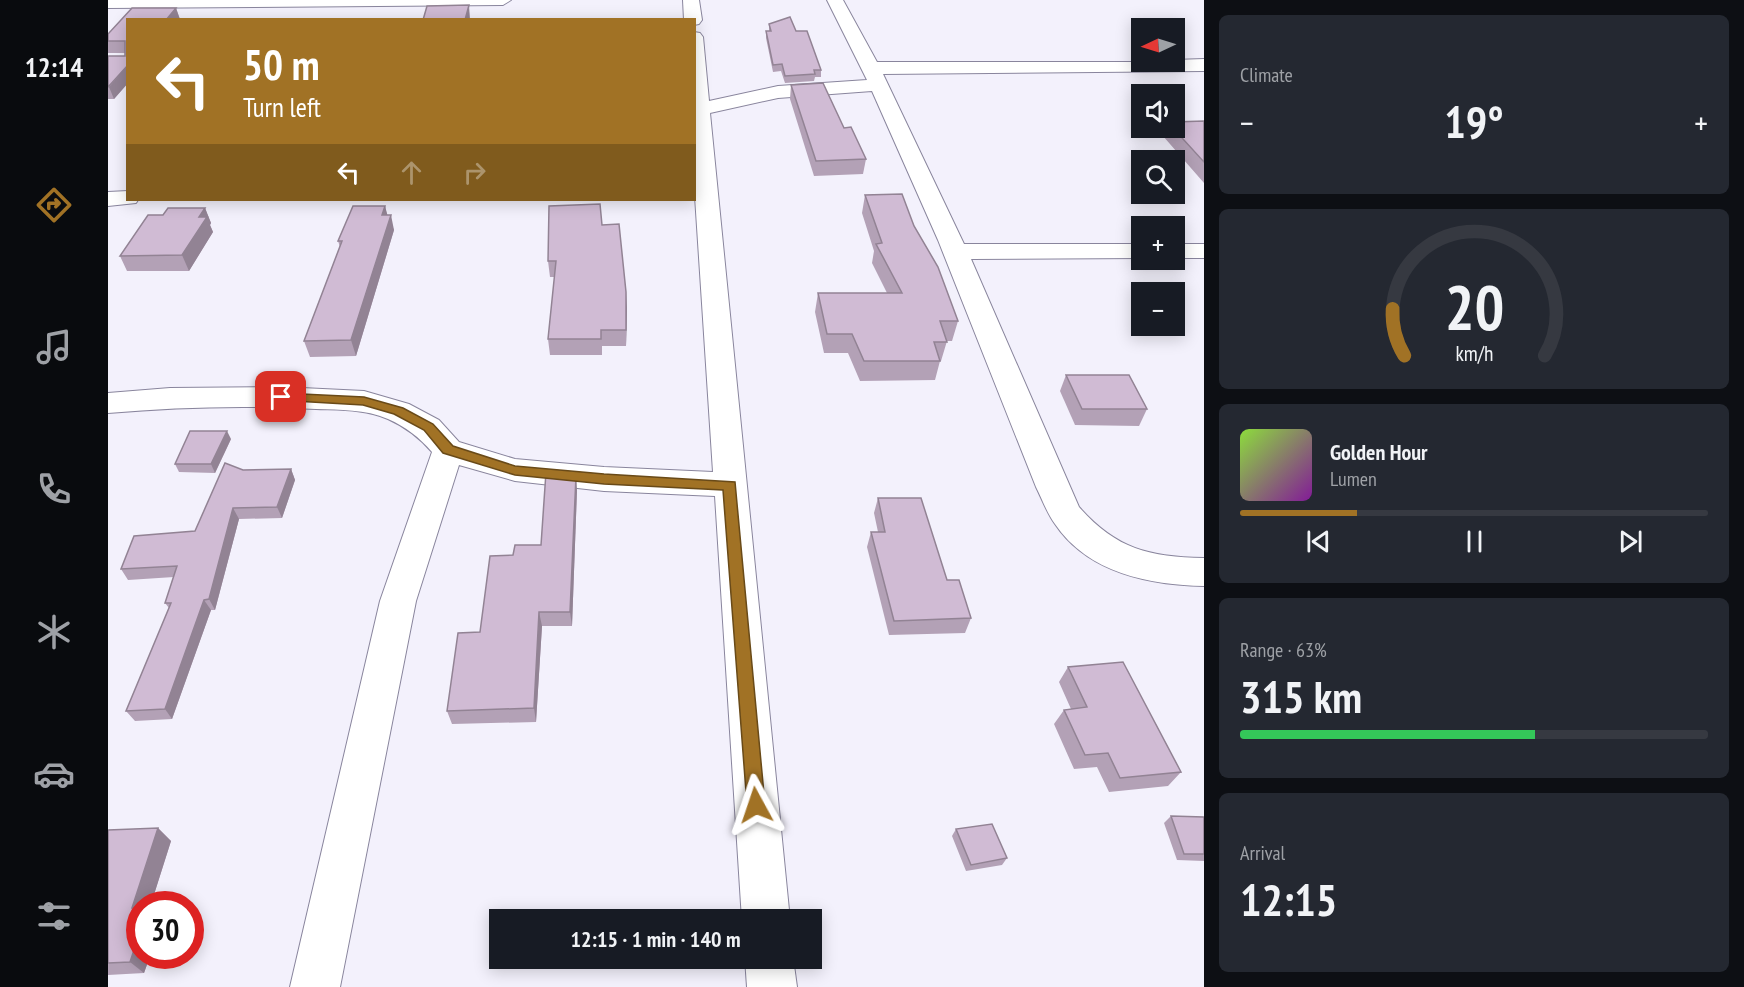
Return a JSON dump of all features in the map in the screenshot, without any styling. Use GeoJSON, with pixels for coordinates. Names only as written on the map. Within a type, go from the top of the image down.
{"type":"FeatureCollection","features":[{"type":"Feature","properties":{"kind":"street"},"geometry":{"type":"LineString","coordinates":[[108,3],[503,0]]}},
{"type":"Feature","properties":{"kind":"street"},"geometry":{"type":"LineString","coordinates":[[692,0],[693,18]]}},
{"type":"Feature","properties":{"kind":"street"},"geometry":{"type":"LineString","coordinates":[[835,0],[877,77],[955,252],[1052,487],[1066,515],[1101,550],[1123,560],[1152,568],[1180,572],[1204,572]]}},
{"type":"Feature","properties":{"kind":"street"},"geometry":{"type":"LineString","coordinates":[[300,18],[308,2]]}},
{"type":"Feature","properties":{"kind":"street"},"geometry":{"type":"LineString","coordinates":[[696,61],[700,109],[700,194],[730,485],[765,909]]}},
{"type":"Feature","properties":{"kind":"street"},"geometry":{"type":"LineString","coordinates":[[700,109],[778,92],[877,77],[1204,65]]}},
{"type":"Feature","properties":{"kind":"street"},"geometry":{"type":"LineString","coordinates":[[108,199],[126,198]]}},
{"type":"Feature","properties":{"kind":"street"},"geometry":{"type":"LineString","coordinates":[[955,252],[1131,251]]}},
{"type":"Feature","properties":{"kind":"street"},"geometry":{"type":"LineString","coordinates":[[1185,251],[1204,251]]}},
{"type":"Feature","properties":{"kind":"street"},"geometry":{"type":"LineString","coordinates":[[108,403],[170,398],[281,397],[364,401],[398,411],[428,427],[448,450],[515,470],[551,475],[730,485]]}},
{"type":"Feature","properties":{"kind":"street"},"geometry":{"type":"LineString","coordinates":[[315,987],[398,601],[448,450]]}},
{"type":"Feature","properties":{"kind":"street"},"geometry":{"type":"LineString","coordinates":[[770,969],[772,987]]}},
{"type":"Feature","properties":{"kind":"building"},"geometry":{"type":"Polygon","coordinates":[[[469,5],[466,18],[424,18],[427,6],[469,5]]]}},
{"type":"Feature","properties":{"kind":"building"},"geometry":{"type":"Polygon","coordinates":[[[132,8],[176,8],[168,18],[126,18],[126,67],[108,87],[108,56],[125,56],[125,41],[108,41],[108,34],[132,8]]]}},
{"type":"Feature","properties":{"kind":"building"},"geometry":{"type":"Polygon","coordinates":[[[790,17],[796,31],[807,31],[821,70],[814,70],[815,74],[785,76],[782,64],[773,65],[766,31],[771,31],[769,24],[790,17]]]}},
{"type":"Feature","properties":{"kind":"building"},"geometry":{"type":"Polygon","coordinates":[[[823,83],[844,128],[851,127],[866,159],[816,161],[791,85],[823,83]]]}},
{"type":"Feature","properties":{"kind":"building"},"geometry":{"type":"Polygon","coordinates":[[[1204,121],[1204,162],[1182,138],[1185,138],[1185,122],[1204,121]]]}},
{"type":"Feature","properties":{"kind":"building"},"geometry":{"type":"Polygon","coordinates":[[[902,194],[914,226],[938,267],[958,321],[940,321],[947,342],[934,342],[940,361],[864,361],[852,334],[827,334],[818,293],[902,293],[876,244],[882,243],[865,195],[902,194]]]}},
{"type":"Feature","properties":{"kind":"building"},"geometry":{"type":"Polygon","coordinates":[[[600,204],[602,225],[619,224],[626,292],[626,330],[601,330],[601,339],[548,339],[556,261],[548,261],[549,206],[600,204]]]}},
{"type":"Feature","properties":{"kind":"building"},"geometry":{"type":"Polygon","coordinates":[[[353,206],[385,206],[382,215],[391,215],[351,340],[304,341],[342,241],[338,241],[353,206]]]}},
{"type":"Feature","properties":{"kind":"building"},"geometry":{"type":"Polygon","coordinates":[[[168,208],[205,208],[199,217],[207,217],[182,255],[120,256],[148,215],[163,215],[168,208]]]}},
{"type":"Feature","properties":{"kind":"building"},"geometry":{"type":"Polygon","coordinates":[[[1066,375],[1129,375],[1147,409],[1082,409],[1066,375]]]}},
{"type":"Feature","properties":{"kind":"building"},"geometry":{"type":"Polygon","coordinates":[[[190,431],[227,431],[211,464],[175,464],[190,431]]]}},
{"type":"Feature","properties":{"kind":"building"},"geometry":{"type":"Polygon","coordinates":[[[225,463],[243,470],[291,469],[277,507],[233,508],[209,599],[204,600],[165,709],[126,711],[171,603],[165,603],[177,566],[121,569],[134,536],[195,531],[225,463]]]}},
{"type":"Feature","properties":{"kind":"building"},"geometry":{"type":"Polygon","coordinates":[[[546,472],[576,476],[570,612],[539,612],[534,708],[447,711],[458,633],[480,632],[490,556],[513,555],[515,545],[541,545],[546,472]]]}},
{"type":"Feature","properties":{"kind":"building"},"geometry":{"type":"Polygon","coordinates":[[[878,498],[921,498],[947,580],[959,580],[971,618],[894,621],[871,532],[885,532],[878,498]]]}},
{"type":"Feature","properties":{"kind":"building"},"geometry":{"type":"Polygon","coordinates":[[[1123,662],[1181,772],[1120,778],[1108,753],[1085,755],[1064,710],[1087,707],[1068,667],[1123,662]]]}},
{"type":"Feature","properties":{"kind":"building"},"geometry":{"type":"Polygon","coordinates":[[[1171,816],[1204,817],[1204,854],[1184,854],[1171,816]]]}},
{"type":"Feature","properties":{"kind":"building"},"geometry":{"type":"Polygon","coordinates":[[[992,824],[1007,858],[971,865],[956,829],[992,824]]]}},
{"type":"Feature","properties":{"kind":"building"},"geometry":{"type":"Polygon","coordinates":[[[158,828],[138,891],[126,891],[126,962],[108,963],[108,830],[158,828]]]}},
{"type":"Feature","properties":{"kind":"route"},"geometry":{"type":"LineString","coordinates":[[281,397],[364,401],[398,411],[428,427],[448,450],[515,470],[604,479],[730,485],[756,805]]}}]}
